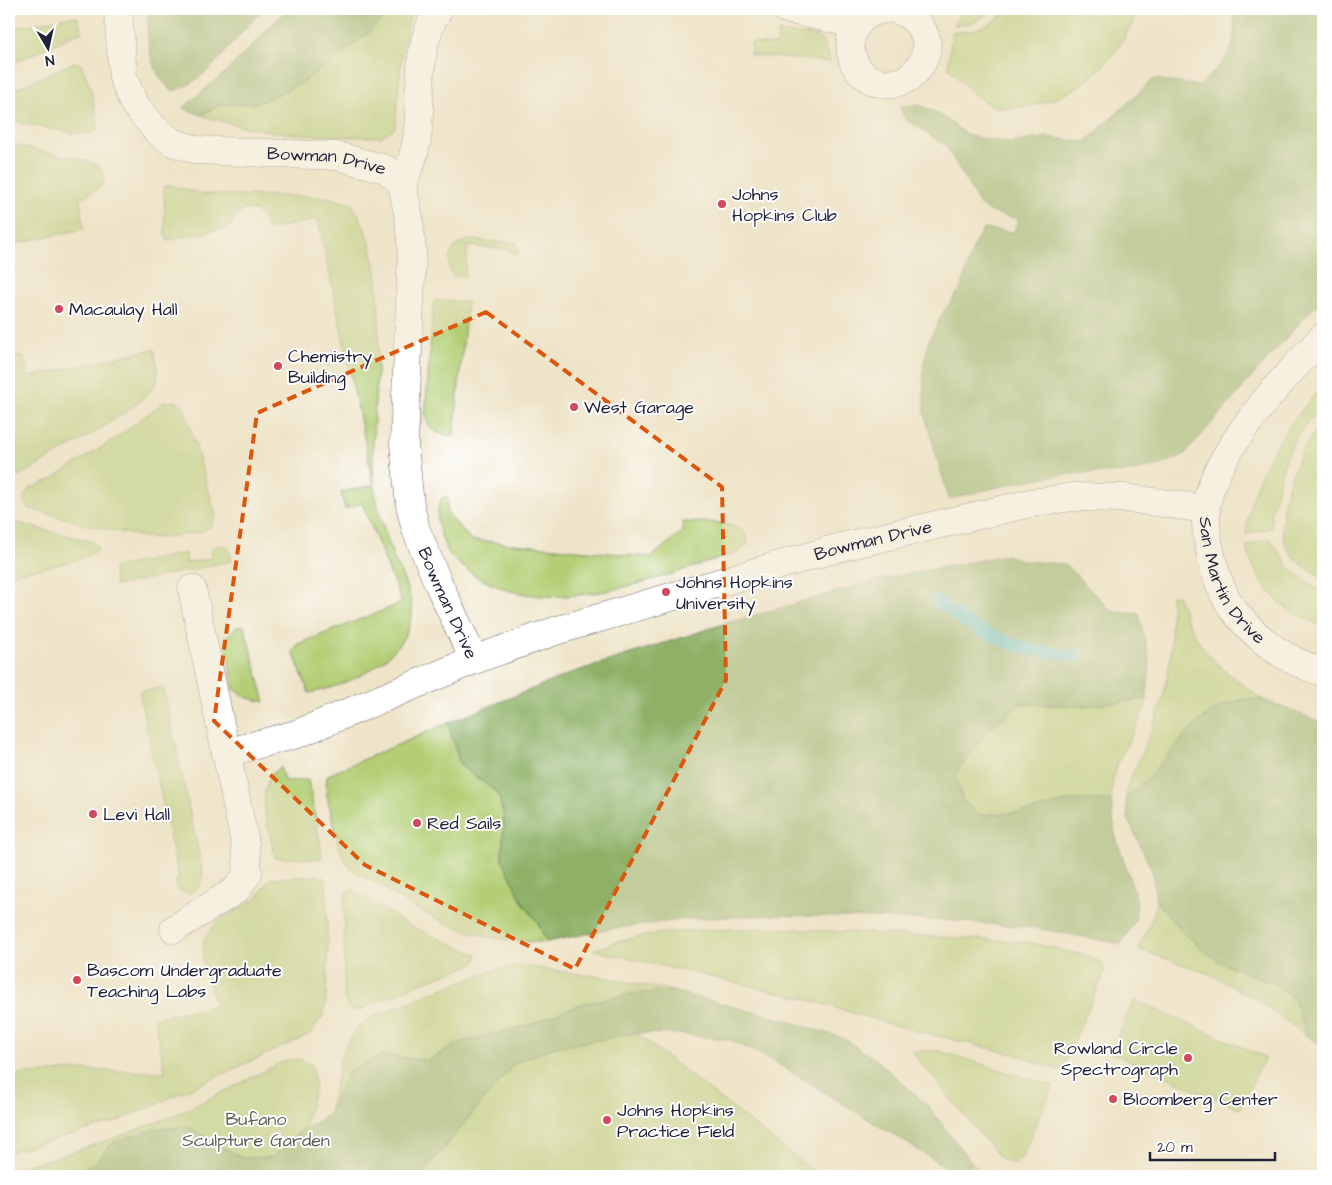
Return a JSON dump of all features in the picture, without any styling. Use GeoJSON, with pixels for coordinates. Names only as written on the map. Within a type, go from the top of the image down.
{"type":"FeatureCollection","features":[{"type":"Feature","properties":{"kind":"street","name":"Bowman Drive"},"geometry":{"type":"LineString","coordinates":[[118,9],[123,77],[134,104],[156,130],[172,142],[197,150],[338,156],[386,169],[402,184],[409,218],[412,251],[404,444],[410,505],[416,530],[474,660],[563,629],[798,558],[1031,503],[1073,497],[1125,498],[1206,509]]}},
{"type":"Feature","properties":{"kind":"street"},"geometry":{"type":"LineString","coordinates":[[402,184],[413,159],[418,131],[422,63],[426,36],[432,19],[439,9]]}},
{"type":"Feature","properties":{"kind":"street"},"geometry":{"type":"LineString","coordinates":[[786,9],[856,24]]}},
{"type":"Feature","properties":{"kind":"street"},"geometry":{"type":"LineString","coordinates":[[886,9],[866,15],[856,24],[851,36],[850,49],[853,62],[860,72],[872,81],[884,84],[897,83],[910,77],[919,68],[924,58],[926,46],[924,34],[915,19],[904,12],[894,9]]}},
{"type":"Feature","properties":{"kind":"street","name":"San Martin Drive"},"geometry":{"type":"LineString","coordinates":[[1323,337],[1282,380],[1247,426],[1222,463],[1206,509],[1209,549],[1215,572],[1229,603],[1243,622],[1266,644],[1291,660],[1323,672]]}},
{"type":"Feature","properties":{"kind":"street"},"geometry":{"type":"LineString","coordinates":[[174,929],[236,890],[248,873],[245,843],[192,589]]}},
{"type":"Feature","properties":{"kind":"street"},"geometry":{"type":"LineString","coordinates":[[226,753],[297,734],[474,660]]}},
{"type":"Feature","properties":{"kind":"highlighted area"},"geometry":{"type":"Polygon","coordinates":[[[486,312],[722,487],[726,680],[575,969],[365,865],[214,721],[257,413],[486,312]]]}},
{"type":"Feature","properties":{"kind":"green space"},"geometry":{"type":"Polygon","coordinates":[[[149,9],[265,9],[212,67],[187,85],[173,91],[159,75],[150,54],[149,9]]]}},
{"type":"Feature","properties":{"kind":"green space"},"geometry":{"type":"Polygon","coordinates":[[[287,9],[391,9],[371,31],[302,83],[258,103],[220,105],[201,115],[183,108],[228,70],[287,9]]]}},
{"type":"Feature","properties":{"kind":"green space"},"geometry":{"type":"Polygon","coordinates":[[[391,9],[411,9],[402,54],[395,128],[381,137],[290,134],[245,127],[201,115],[220,105],[258,103],[302,83],[371,31],[391,9]]]}},
{"type":"Feature","properties":{"kind":"green space"},"geometry":{"type":"Polygon","coordinates":[[[962,9],[997,9],[972,23],[954,25],[962,9]]]}},
{"type":"Feature","properties":{"kind":"green space"},"geometry":{"type":"Polygon","coordinates":[[[1009,9],[1139,9],[1121,43],[1109,59],[1082,84],[1066,94],[1048,101],[1029,106],[1000,108],[979,98],[948,67],[952,32],[976,29],[995,20],[1009,9]]]}},
{"type":"Feature","properties":{"kind":"green space"},"geometry":{"type":"Polygon","coordinates":[[[1233,9],[1323,9],[1323,299],[1301,321],[1184,455],[1167,463],[1137,471],[1047,477],[949,499],[925,416],[923,371],[928,342],[944,311],[961,288],[974,245],[983,229],[1014,232],[1018,219],[990,212],[980,205],[946,146],[904,118],[900,106],[919,105],[936,112],[969,136],[1010,143],[1047,137],[1085,142],[1154,79],[1200,86],[1225,60],[1232,45],[1234,35],[1233,9]]]}},
{"type":"Feature","properties":{"kind":"green space"},"geometry":{"type":"Polygon","coordinates":[[[71,16],[78,17],[82,31],[12,64],[9,50],[9,29],[71,16]]]}},
{"type":"Feature","properties":{"kind":"green space"},"geometry":{"type":"Polygon","coordinates":[[[778,32],[817,36],[822,40],[831,62],[750,55],[751,43],[777,45],[778,32]]]}},
{"type":"Feature","properties":{"kind":"green space"},"geometry":{"type":"Polygon","coordinates":[[[74,62],[81,64],[91,89],[98,125],[93,132],[81,134],[24,124],[9,119],[9,92],[74,62]]]}},
{"type":"Feature","properties":{"kind":"green space"},"geometry":{"type":"Polygon","coordinates":[[[9,144],[87,161],[98,166],[104,174],[103,184],[80,200],[84,229],[9,245],[9,144]]]}},
{"type":"Feature","properties":{"kind":"green space"},"geometry":{"type":"Polygon","coordinates":[[[171,185],[202,194],[324,197],[351,203],[366,232],[375,265],[379,302],[379,340],[373,452],[374,485],[318,219],[267,230],[258,212],[245,209],[234,217],[231,227],[168,240],[165,235],[164,187],[171,185]]]}},
{"type":"Feature","properties":{"kind":"green space"},"geometry":{"type":"Polygon","coordinates":[[[469,240],[517,243],[518,255],[512,254],[512,250],[468,246],[465,277],[454,276],[450,272],[450,256],[458,244],[469,240]]]}},
{"type":"Feature","properties":{"kind":"green space"},"geometry":{"type":"Polygon","coordinates":[[[434,300],[467,302],[454,436],[443,435],[431,428],[425,414],[434,300]]]}},
{"type":"Feature","properties":{"kind":"green space"},"geometry":{"type":"Polygon","coordinates":[[[154,349],[158,375],[156,383],[148,394],[89,436],[9,481],[9,359],[23,356],[29,377],[154,349]]]}},
{"type":"Feature","properties":{"kind":"green space"},"geometry":{"type":"Polygon","coordinates":[[[1323,384],[1323,404],[1294,440],[1283,466],[1271,513],[1272,528],[1246,534],[1249,511],[1262,471],[1283,436],[1323,384]]]}},
{"type":"Feature","properties":{"kind":"green space"},"geometry":{"type":"Polygon","coordinates":[[[176,401],[184,407],[216,516],[210,527],[200,532],[161,538],[144,537],[88,525],[28,508],[24,503],[24,496],[29,489],[52,479],[116,438],[164,402],[176,401]]]}},
{"type":"Feature","properties":{"kind":"green space"},"geometry":{"type":"Polygon","coordinates":[[[1323,421],[1323,579],[1291,554],[1283,535],[1282,519],[1284,501],[1296,464],[1314,432],[1323,421]]]}},
{"type":"Feature","properties":{"kind":"green space"},"geometry":{"type":"Polygon","coordinates":[[[374,485],[377,504],[385,531],[410,596],[411,619],[406,634],[385,659],[356,678],[324,690],[309,693],[293,652],[298,644],[402,603],[362,503],[345,509],[341,492],[374,485]]]}},
{"type":"Feature","properties":{"kind":"green space"},"geometry":{"type":"Polygon","coordinates":[[[448,496],[447,513],[471,540],[651,557],[682,532],[683,522],[701,522],[722,524],[740,529],[746,535],[748,543],[742,550],[733,554],[636,584],[601,592],[566,596],[532,595],[500,587],[470,572],[451,555],[441,536],[437,517],[442,498],[448,496]]]}},
{"type":"Feature","properties":{"kind":"green space"},"geometry":{"type":"Polygon","coordinates":[[[9,521],[93,542],[99,548],[93,553],[73,561],[34,570],[9,572],[9,521]]]}},
{"type":"Feature","properties":{"kind":"green space"},"geometry":{"type":"Polygon","coordinates":[[[1270,538],[1289,568],[1323,593],[1323,626],[1308,620],[1284,606],[1265,587],[1251,561],[1246,546],[1270,538]]]}},
{"type":"Feature","properties":{"kind":"green space"},"geometry":{"type":"Polygon","coordinates":[[[219,545],[228,547],[232,561],[115,586],[113,568],[185,553],[187,563],[211,558],[212,548],[219,545]]]}},
{"type":"Feature","properties":{"kind":"green space"},"geometry":{"type":"Polygon","coordinates":[[[1007,555],[1024,561],[1065,564],[1112,611],[1139,614],[1150,662],[1147,699],[1083,706],[1020,704],[984,734],[955,774],[963,801],[980,815],[1028,812],[1072,800],[1111,800],[1115,834],[1137,901],[1135,920],[1121,944],[1036,928],[942,920],[771,915],[688,919],[610,929],[547,942],[538,923],[522,901],[502,859],[504,817],[498,793],[460,765],[448,723],[574,672],[727,623],[878,580],[1007,555]]]}},
{"type":"Feature","properties":{"kind":"green space"},"geometry":{"type":"Polygon","coordinates":[[[1171,595],[1177,595],[1192,629],[1208,654],[1235,679],[1264,700],[1245,699],[1193,728],[1142,785],[1126,797],[1127,787],[1153,728],[1163,697],[1171,657],[1171,595]]]}},
{"type":"Feature","properties":{"kind":"green space"},"geometry":{"type":"Polygon","coordinates":[[[244,626],[265,702],[248,698],[234,689],[224,639],[236,627],[244,626]]]}},
{"type":"Feature","properties":{"kind":"green space"},"geometry":{"type":"Polygon","coordinates":[[[163,687],[203,873],[196,890],[188,893],[178,890],[175,881],[179,880],[139,692],[163,687]]]}},
{"type":"Feature","properties":{"kind":"green space"},"geometry":{"type":"Polygon","coordinates":[[[1147,699],[1140,718],[1118,762],[1113,778],[1111,800],[1072,800],[1028,812],[980,815],[963,801],[955,774],[984,734],[1020,704],[1083,706],[1147,699]]]}},
{"type":"Feature","properties":{"kind":"green space"},"geometry":{"type":"Polygon","coordinates":[[[1245,699],[1264,700],[1323,723],[1323,1047],[1306,1035],[1294,999],[1276,984],[1219,962],[1181,931],[1156,901],[1152,871],[1128,819],[1126,797],[1150,775],[1195,725],[1222,706],[1245,699]]]}},
{"type":"Feature","properties":{"kind":"green space"},"geometry":{"type":"Polygon","coordinates":[[[448,723],[460,765],[498,793],[504,817],[502,859],[522,901],[538,923],[547,942],[501,939],[480,935],[440,920],[401,900],[358,873],[350,867],[341,852],[327,796],[326,785],[328,775],[448,723]]]}},
{"type":"Feature","properties":{"kind":"green space"},"geometry":{"type":"Polygon","coordinates":[[[280,767],[284,781],[308,780],[321,848],[322,857],[318,859],[275,858],[264,797],[266,785],[271,775],[280,767]]]}},
{"type":"Feature","properties":{"kind":"green space"},"geometry":{"type":"Polygon","coordinates":[[[317,876],[324,878],[326,883],[328,952],[326,1001],[323,1016],[309,1035],[116,1122],[9,1152],[9,1076],[73,1070],[165,1072],[154,1018],[215,1006],[203,959],[204,938],[218,921],[257,898],[270,878],[317,876]]]}},
{"type":"Feature","properties":{"kind":"green space"},"geometry":{"type":"Polygon","coordinates":[[[353,890],[408,925],[477,955],[476,961],[471,965],[418,984],[357,1011],[350,1010],[344,999],[344,902],[347,891],[353,890]]]}},
{"type":"Feature","properties":{"kind":"green space"},"geometry":{"type":"Polygon","coordinates":[[[1156,901],[1181,931],[1219,962],[1276,984],[1294,999],[1306,1035],[1257,1000],[1210,974],[1138,949],[1153,917],[1156,901]]]}},
{"type":"Feature","properties":{"kind":"green space"},"geometry":{"type":"Polygon","coordinates":[[[779,928],[1027,942],[1088,956],[1101,963],[1105,971],[1061,1071],[1017,1055],[893,1025],[803,998],[593,950],[638,937],[662,933],[779,928]]]}},
{"type":"Feature","properties":{"kind":"green space"},"geometry":{"type":"Polygon","coordinates":[[[519,966],[603,977],[673,991],[630,994],[581,1004],[532,1024],[459,1043],[428,1061],[381,1055],[329,1114],[341,1057],[348,1041],[359,1026],[372,1017],[451,985],[498,969],[519,966]]]}},
{"type":"Feature","properties":{"kind":"green space"},"geometry":{"type":"Polygon","coordinates":[[[673,991],[782,1019],[843,1038],[878,1061],[929,1107],[971,1162],[961,1176],[956,1176],[944,1166],[770,1059],[730,1040],[681,1034],[636,1033],[552,1048],[515,1063],[420,1176],[63,1176],[92,1165],[114,1142],[157,1128],[188,1127],[242,1158],[274,1157],[296,1134],[329,1114],[349,1071],[381,1055],[428,1061],[459,1043],[532,1024],[581,1004],[630,994],[673,991]]]}},
{"type":"Feature","properties":{"kind":"green space"},"geometry":{"type":"Polygon","coordinates":[[[1134,1000],[1265,1057],[1240,1109],[1111,1053],[1134,1000]]]}},
{"type":"Feature","properties":{"kind":"green space","name":"Johns Hopkins Practice Field"},"geometry":{"type":"Polygon","coordinates":[[[636,1033],[819,1176],[420,1176],[515,1063],[552,1048],[636,1033]]]}},
{"type":"Feature","properties":{"kind":"green space"},"geometry":{"type":"Polygon","coordinates":[[[911,1051],[939,1051],[1053,1086],[1020,1161],[1014,1164],[1002,1160],[911,1051]]]}},
{"type":"Feature","properties":{"kind":"green space","name":"Bufano Sculpture Garden"},"geometry":{"type":"Polygon","coordinates":[[[301,1059],[312,1065],[315,1087],[301,1143],[290,1176],[9,1176],[9,1170],[137,1130],[192,1107],[286,1060],[301,1059]]]}},
{"type":"Feature","properties":{"kind":"green space"},"geometry":{"type":"Polygon","coordinates":[[[971,1162],[984,1176],[961,1176],[971,1162]]]}},
{"type":"Feature","properties":{"kind":"green space"},"geometry":{"type":"Polygon","coordinates":[[[9,1171],[62,1176],[9,1176],[9,1171]]]}},
{"type":"Feature","properties":{"kind":"waterway"},"geometry":{"type":"LineString","coordinates":[[936,600],[967,623],[1002,640],[1038,651],[1077,655]]}},
{"type":"Feature","properties":{"kind":"place","name":"Johns Hopkins Club"},"geometry":{"type":"Point","coordinates":[722,204]}},
{"type":"Feature","properties":{"kind":"place","name":"Macaulay Hall"},"geometry":{"type":"Point","coordinates":[59,309]}},
{"type":"Feature","properties":{"kind":"place","name":"Chemistry Building"},"geometry":{"type":"Point","coordinates":[278,366]}},
{"type":"Feature","properties":{"kind":"place","name":"West Garage"},"geometry":{"type":"Point","coordinates":[574,407]}},
{"type":"Feature","properties":{"kind":"place","name":"Johns Hopkins University"},"geometry":{"type":"Point","coordinates":[666,592]}},
{"type":"Feature","properties":{"kind":"place","name":"Levi Hall"},"geometry":{"type":"Point","coordinates":[93,814]}},
{"type":"Feature","properties":{"kind":"place","name":"Red Sails"},"geometry":{"type":"Point","coordinates":[417,823]}},
{"type":"Feature","properties":{"kind":"place","name":"Bascom Undergraduate Teaching Labs"},"geometry":{"type":"Point","coordinates":[77,980]}},
{"type":"Feature","properties":{"kind":"place","name":"Rowland Circle Spectrograph"},"geometry":{"type":"Point","coordinates":[1188,1058]}},
{"type":"Feature","properties":{"kind":"place","name":"Bloomberg Center"},"geometry":{"type":"Point","coordinates":[1113,1099]}},
{"type":"Feature","properties":{"kind":"place","name":"Johns Hopkins Practice Field"},"geometry":{"type":"Point","coordinates":[607,1120]}}]}
